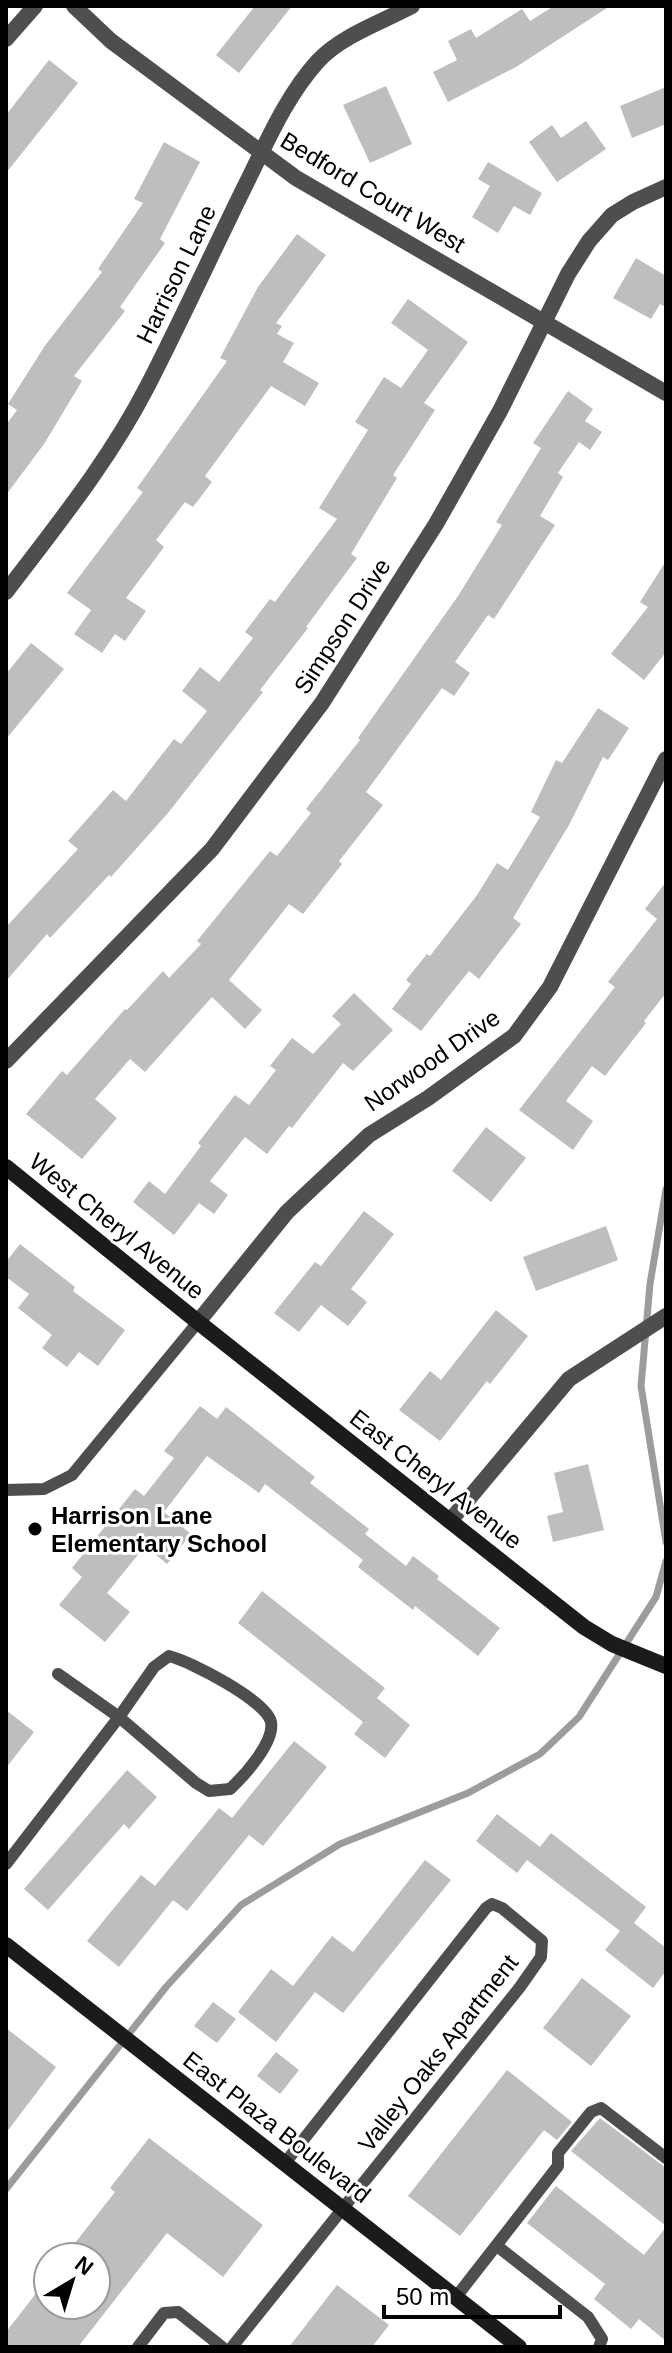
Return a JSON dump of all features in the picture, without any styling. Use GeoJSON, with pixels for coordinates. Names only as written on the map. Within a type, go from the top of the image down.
{"type":"FeatureCollection","features":[{"type":"Feature","properties":{"kind":"street"},"geometry":{"type":"LineString","coordinates":[[6,39],[35,6]]}},
{"type":"Feature","properties":{"kind":"street","name":"Bedford Court West"},"geometry":{"type":"LineString","coordinates":[[74,6],[111,41],[296,178],[666,393]]}},
{"type":"Feature","properties":{"kind":"street","name":"Harrison Lane"},"geometry":{"type":"LineString","coordinates":[[6,592],[77,499],[146,390],[299,83],[321,58],[412,6]]}},
{"type":"Feature","properties":{"kind":"street","name":"Simpson Drive"},"geometry":{"type":"LineString","coordinates":[[6,1061],[212,849],[322,703],[436,524],[500,411],[544,321],[589,241],[612,215],[666,187]]}},
{"type":"Feature","properties":{"kind":"street","name":"Norwood Drive"},"geometry":{"type":"LineString","coordinates":[[198,1322],[287,1212],[369,1135],[428,1098],[514,1036],[550,987],[666,759]]}},
{"type":"Feature","properties":{"kind":"street","name":"West Cheryl Avenue"},"geometry":{"type":"LineString","coordinates":[[6,1167],[198,1322]]}},
{"type":"Feature","properties":{"kind":"street"},"geometry":{"type":"LineString","coordinates":[[450,1521],[569,1379],[665,1316]]}},
{"type":"Feature","properties":{"kind":"street","name":"East Cheryl Avenue"},"geometry":{"type":"LineString","coordinates":[[198,1322],[584,1627],[612,1644],[652,1660]]}},
{"type":"Feature","properties":{"kind":"street","name":"East Plaza Boulevard"},"geometry":{"type":"LineString","coordinates":[[6,1945],[519,2347]]}},
{"type":"Feature","properties":{"kind":"lane"},"geometry":{"type":"LineString","coordinates":[[6,1490],[44,1489],[72,1475],[198,1322]]}},
{"type":"Feature","properties":{"kind":"lane"},"geometry":{"type":"LineString","coordinates":[[6,1864],[119,1717],[154,1667],[169,1656],[204,1670],[242,1694],[265,1712],[271,1720],[271,1729],[258,1757],[243,1777],[230,1789],[209,1791],[119,1717],[58,1674]]}},
{"type":"Feature","properties":{"kind":"lane","name":"Valley Oaks Apartment"},"geometry":{"type":"LineString","coordinates":[[232,2347],[520,1987],[541,1957],[542,1941],[502,1908],[492,1904],[486,1908],[285,2163]]}},
{"type":"Feature","properties":{"kind":"lane"},"geometry":{"type":"LineString","coordinates":[[456,2297],[558,2166],[558,2153],[591,2112],[601,2108],[666,2158]]}},
{"type":"Feature","properties":{"kind":"lane"},"geometry":{"type":"LineString","coordinates":[[497,2246],[588,2317],[602,2339],[599,2347]]}},
{"type":"Feature","properties":{"kind":"lane"},"geometry":{"type":"LineString","coordinates":[[138,2347],[164,2313],[178,2312],[222,2347]]}},
{"type":"Feature","properties":{"kind":"building"},"geometry":{"type":"Polygon","coordinates":[[[255,6],[292,6],[239,73],[216,55],[255,6]]]}},
{"type":"Feature","properties":{"kind":"building"},"geometry":{"type":"Polygon","coordinates":[[[554,6],[610,6],[516,67],[448,102],[433,72],[457,60],[448,41],[471,29],[476,38],[522,9],[530,21],[554,6]]]}},
{"type":"Feature","properties":{"kind":"building"},"geometry":{"type":"Polygon","coordinates":[[[49,60],[78,83],[6,173],[6,115],[49,60]]]}},
{"type":"Feature","properties":{"kind":"building"},"geometry":{"type":"Polygon","coordinates":[[[386,86],[412,144],[370,163],[343,105],[386,86]]]}},
{"type":"Feature","properties":{"kind":"building"},"geometry":{"type":"Polygon","coordinates":[[[666,87],[666,124],[632,138],[620,106],[666,87]]]}},
{"type":"Feature","properties":{"kind":"building"},"geometry":{"type":"Polygon","coordinates":[[[586,121],[606,149],[557,182],[529,142],[552,125],[561,138],[586,121]]]}},
{"type":"Feature","properties":{"kind":"building"},"geometry":{"type":"Polygon","coordinates":[[[164,142],[200,162],[160,239],[165,243],[120,307],[125,311],[74,376],[82,381],[44,444],[6,495],[6,425],[17,410],[8,404],[44,347],[102,272],[98,269],[143,203],[134,199],[164,142]]]}},
{"type":"Feature","properties":{"kind":"building"},"geometry":{"type":"Polygon","coordinates":[[[488,162],[542,193],[530,215],[514,206],[498,233],[472,217],[490,186],[478,179],[488,162]]]}},
{"type":"Feature","properties":{"kind":"building"},"geometry":{"type":"Polygon","coordinates":[[[297,234],[326,255],[276,323],[282,326],[277,334],[294,343],[283,362],[319,383],[305,406],[271,386],[205,476],[212,482],[193,507],[185,502],[156,540],[164,547],[126,598],[146,611],[125,641],[115,634],[102,653],[74,634],[91,610],[67,593],[143,492],[137,488],[227,361],[220,358],[258,287],[297,234]]]}},
{"type":"Feature","properties":{"kind":"building"},"geometry":{"type":"Polygon","coordinates":[[[636,258],[666,276],[666,307],[660,304],[651,319],[613,298],[636,258]]]}},
{"type":"Feature","properties":{"kind":"building"},"geometry":{"type":"Polygon","coordinates":[[[408,299],[468,342],[424,403],[435,410],[393,475],[397,478],[351,554],[357,558],[260,690],[263,692],[168,813],[111,877],[109,875],[50,938],[47,934],[6,981],[6,927],[78,849],[68,841],[113,790],[126,801],[174,739],[181,744],[207,711],[182,691],[200,667],[219,682],[253,638],[245,632],[270,599],[275,602],[337,519],[319,508],[368,430],[355,422],[384,377],[401,388],[428,350],[391,323],[408,299]]]}},
{"type":"Feature","properties":{"kind":"building"},"geometry":{"type":"Polygon","coordinates":[[[568,391],[593,409],[585,421],[602,432],[590,450],[579,442],[558,473],[563,477],[540,516],[555,525],[494,619],[488,615],[455,662],[470,673],[454,696],[442,688],[366,792],[383,805],[303,914],[289,904],[229,980],[262,1010],[245,1029],[212,997],[145,1072],[130,1059],[95,1099],[117,1118],[82,1159],[26,1114],[62,1071],[67,1075],[163,971],[169,978],[201,944],[197,941],[270,851],[277,856],[311,813],[306,809],[360,740],[358,738],[458,596],[502,525],[496,522],[541,448],[533,443],[568,391]]]}},
{"type":"Feature","properties":{"kind":"building"},"geometry":{"type":"Polygon","coordinates":[[[666,561],[666,652],[644,680],[611,654],[648,607],[640,602],[666,561]]]}},
{"type":"Feature","properties":{"kind":"building"},"geometry":{"type":"Polygon","coordinates":[[[31,643],[64,669],[6,739],[6,674],[31,643]]]}},
{"type":"Feature","properties":{"kind":"building"},"geometry":{"type":"Polygon","coordinates":[[[598,708],[629,728],[608,760],[603,757],[569,825],[513,918],[521,924],[479,979],[469,971],[421,1031],[392,1009],[411,984],[406,980],[427,954],[430,956],[477,895],[497,863],[508,870],[540,817],[531,812],[556,760],[562,763],[598,708]]]}},
{"type":"Feature","properties":{"kind":"building"},"geometry":{"type":"Polygon","coordinates":[[[666,882],[666,993],[605,1076],[592,1066],[566,1101],[593,1121],[573,1150],[519,1110],[615,987],[608,982],[657,919],[645,909],[666,882]]]}},
{"type":"Feature","properties":{"kind":"building"},"geometry":{"type":"Polygon","coordinates":[[[354,993],[393,1030],[353,1071],[343,1063],[292,1128],[289,1126],[267,1154],[245,1137],[210,1181],[228,1195],[214,1214],[199,1203],[174,1235],[133,1202],[149,1181],[165,1194],[201,1146],[198,1143],[235,1095],[249,1105],[276,1070],[270,1066],[292,1038],[313,1054],[341,1024],[332,1016],[354,993]]]}},
{"type":"Feature","properties":{"kind":"building"},"geometry":{"type":"Polygon","coordinates":[[[486,1127],[526,1158],[491,1202],[452,1171],[486,1127]]]}},
{"type":"Feature","properties":{"kind":"building"},"geometry":{"type":"Polygon","coordinates":[[[364,1211],[394,1234],[351,1289],[367,1302],[348,1326],[321,1305],[299,1332],[274,1313],[315,1262],[321,1266],[364,1211]]]}},
{"type":"Feature","properties":{"kind":"building"},"geometry":{"type":"Polygon","coordinates":[[[606,1226],[618,1260],[536,1291],[523,1257],[606,1226]]]}},
{"type":"Feature","properties":{"kind":"building"},"geometry":{"type":"Polygon","coordinates":[[[20,1244],[75,1287],[73,1291],[125,1330],[98,1366],[79,1352],[67,1367],[42,1348],[52,1335],[18,1308],[29,1294],[6,1277],[6,1262],[20,1244]]]}},
{"type":"Feature","properties":{"kind":"building"},"geometry":{"type":"Polygon","coordinates":[[[496,1310],[528,1336],[490,1384],[487,1381],[440,1441],[399,1410],[430,1371],[441,1380],[496,1310]]]}},
{"type":"Feature","properties":{"kind":"building"},"geometry":{"type":"Polygon","coordinates":[[[200,1406],[217,1419],[226,1407],[315,1477],[310,1483],[369,1529],[365,1534],[406,1566],[413,1556],[439,1576],[437,1579],[500,1628],[478,1656],[415,1606],[413,1610],[358,1567],[363,1560],[265,1484],[259,1493],[207,1456],[164,1512],[191,1534],[167,1564],[145,1546],[107,1593],[130,1612],[105,1642],[59,1605],[82,1577],[72,1568],[135,1489],[144,1496],[174,1458],[164,1451],[200,1406]]]}},
{"type":"Feature","properties":{"kind":"building"},"geometry":{"type":"Polygon","coordinates":[[[588,1464],[604,1530],[553,1542],[547,1516],[563,1512],[554,1473],[588,1464]]]}},
{"type":"Feature","properties":{"kind":"building"},"geometry":{"type":"Polygon","coordinates":[[[262,1591],[385,1688],[377,1698],[410,1725],[385,1758],[354,1734],[363,1722],[238,1623],[262,1591]]]}},
{"type":"Feature","properties":{"kind":"building"},"geometry":{"type":"Polygon","coordinates":[[[6,1710],[34,1732],[6,1768],[6,1710]]]}},
{"type":"Feature","properties":{"kind":"building"},"geometry":{"type":"Polygon","coordinates":[[[294,1741],[327,1767],[263,1846],[249,1835],[187,1911],[173,1900],[119,1967],[87,1941],[141,1875],[155,1886],[219,1808],[232,1818],[294,1741]]]}},
{"type":"Feature","properties":{"kind":"building"},"geometry":{"type":"Polygon","coordinates":[[[127,1770],[157,1797],[129,1829],[124,1824],[48,1910],[24,1889],[127,1770]]]}},
{"type":"Feature","properties":{"kind":"building"},"geometry":{"type":"Polygon","coordinates":[[[497,1814],[540,1847],[551,1833],[646,1907],[634,1923],[666,1948],[666,1971],[653,1988],[605,1950],[620,1931],[527,1860],[517,1873],[476,1841],[497,1814]]]}},
{"type":"Feature","properties":{"kind":"building"},"geometry":{"type":"Polygon","coordinates":[[[425,1860],[451,1880],[343,2013],[315,1992],[276,2042],[238,2012],[271,1969],[293,1986],[332,1936],[353,1952],[425,1860]]]}},
{"type":"Feature","properties":{"kind":"building"},"geometry":{"type":"Polygon","coordinates":[[[582,1978],[631,2016],[591,2066],[543,2028],[582,1978]]]}},
{"type":"Feature","properties":{"kind":"building"},"geometry":{"type":"Polygon","coordinates":[[[213,2002],[236,2019],[217,2043],[194,2026],[213,2002]]]}},
{"type":"Feature","properties":{"kind":"building"},"geometry":{"type":"Polygon","coordinates":[[[6,2028],[56,2067],[6,2133],[6,2028]]]}},
{"type":"Feature","properties":{"kind":"building"},"geometry":{"type":"Polygon","coordinates":[[[276,2052],[299,2070],[280,2094],[257,2076],[276,2052]]]}},
{"type":"Feature","properties":{"kind":"building"},"geometry":{"type":"Polygon","coordinates":[[[507,2070],[572,2122],[557,2140],[544,2130],[460,2236],[408,2196],[507,2070]]]}},
{"type":"Feature","properties":{"kind":"building"},"geometry":{"type":"Polygon","coordinates":[[[600,2118],[666,2168],[666,2226],[571,2151],[600,2118]]]}},
{"type":"Feature","properties":{"kind":"building"},"geometry":{"type":"Polygon","coordinates":[[[149,2138],[263,2225],[223,2277],[167,2233],[112,2303],[112,2241],[77,2241],[115,2192],[110,2188],[149,2138]]]}},
{"type":"Feature","properties":{"kind":"building"},"geometry":{"type":"Polygon","coordinates":[[[556,2186],[644,2255],[666,2227],[666,2341],[639,2319],[631,2329],[594,2299],[605,2284],[527,2223],[556,2186]]]}},
{"type":"Feature","properties":{"kind":"building"},"geometry":{"type":"Polygon","coordinates":[[[337,2285],[389,2325],[372,2347],[289,2347],[337,2285]]]}},
{"type":"Feature","properties":{"kind":"building"},"geometry":{"type":"Polygon","coordinates":[[[32,2299],[32,2321],[98,2321],[78,2347],[6,2347],[6,2332],[32,2299]]]}},
{"type":"Feature","properties":{"kind":"waterway"},"geometry":{"type":"LineString","coordinates":[[666,1189],[650,1284],[641,1386],[666,1542]]}},
{"type":"Feature","properties":{"kind":"waterway"},"geometry":{"type":"LineString","coordinates":[[6,2189],[166,1987],[241,1905],[340,1844],[468,1793],[540,1754],[579,1717],[656,1597],[666,1561]]}},
{"type":"Feature","properties":{"kind":"place","name":"Harrison Lane Elementary School"},"geometry":{"type":"Point","coordinates":[35,1529]}}]}
